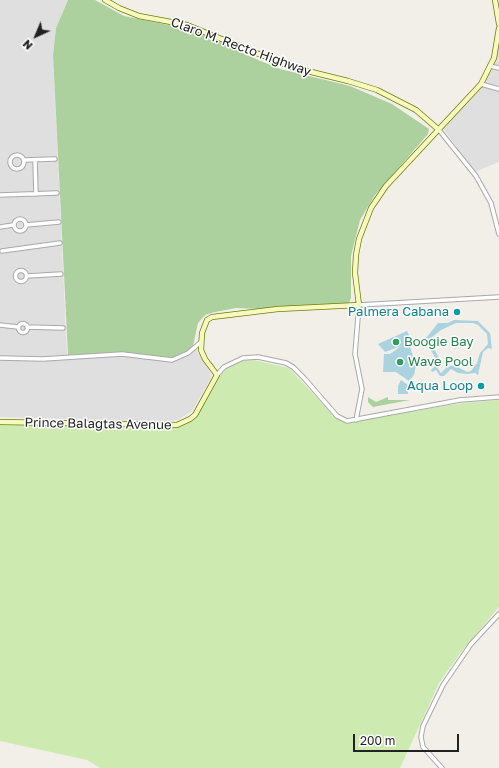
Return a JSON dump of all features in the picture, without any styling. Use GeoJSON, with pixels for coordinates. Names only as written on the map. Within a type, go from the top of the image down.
{"type":"FeatureCollection","features":[{"type":"Feature","properties":{"kind":"main road","name":"Claro M. Recto Highway"},"geometry":{"type":"LineString","coordinates":[[105,0],[138,16],[187,25],[291,67],[348,80],[377,90],[416,110],[439,130]]}},
{"type":"Feature","properties":{"kind":"main road"},"geometry":{"type":"LineString","coordinates":[[495,0],[499,24]]}},
{"type":"Feature","properties":{"kind":"main road"},"geometry":{"type":"LineString","coordinates":[[217,375],[203,354],[201,342],[204,323],[212,317],[278,309],[358,305],[356,254],[359,239],[371,208],[386,186],[480,84],[498,49],[499,28]]}},
{"type":"Feature","properties":{"kind":"main road","name":"Prince Balagtas Avenue"},"geometry":{"type":"LineString","coordinates":[[0,422],[177,425],[190,419],[198,410],[217,375]]}},
{"type":"Feature","properties":{"kind":"street"},"geometry":{"type":"LineString","coordinates":[[490,66],[499,68]]}},
{"type":"Feature","properties":{"kind":"street"},"geometry":{"type":"LineString","coordinates":[[480,84],[499,89]]}},
{"type":"Feature","properties":{"kind":"street"},"geometry":{"type":"LineString","coordinates":[[439,130],[476,176],[491,203],[499,234]]}},
{"type":"Feature","properties":{"kind":"street"},"geometry":{"type":"LineString","coordinates":[[15,154],[21,155],[24,160],[23,166],[19,169],[13,168],[10,164],[10,158],[15,154]]}},
{"type":"Feature","properties":{"kind":"street"},"geometry":{"type":"LineString","coordinates":[[24,160],[55,159]]}},
{"type":"Feature","properties":{"kind":"street"},"geometry":{"type":"LineString","coordinates":[[34,160],[36,194]]}},
{"type":"Feature","properties":{"kind":"street"},"geometry":{"type":"LineString","coordinates":[[0,195],[57,193]]}},
{"type":"Feature","properties":{"kind":"street"},"geometry":{"type":"LineString","coordinates":[[13,225],[15,220],[20,219],[24,221],[26,225]]}},
{"type":"Feature","properties":{"kind":"street"},"geometry":{"type":"LineString","coordinates":[[26,225],[59,222]]}},
{"type":"Feature","properties":{"kind":"street"},"geometry":{"type":"LineString","coordinates":[[13,225],[15,229],[19,231],[24,230],[26,225]]}},
{"type":"Feature","properties":{"kind":"street"},"geometry":{"type":"LineString","coordinates":[[0,228],[13,225]]}},
{"type":"Feature","properties":{"kind":"street"},"geometry":{"type":"LineString","coordinates":[[2,251],[60,243]]}},
{"type":"Feature","properties":{"kind":"street"},"geometry":{"type":"LineString","coordinates":[[27,276],[61,274]]}},
{"type":"Feature","properties":{"kind":"street"},"geometry":{"type":"LineString","coordinates":[[356,420],[362,389],[355,354],[358,305],[499,297]]}},
{"type":"Feature","properties":{"kind":"street"},"geometry":{"type":"LineString","coordinates":[[0,325],[18,327],[23,323],[27,327],[63,328]]}},
{"type":"Feature","properties":{"kind":"street"},"geometry":{"type":"LineString","coordinates":[[18,327],[20,331],[23,332],[26,331],[27,327]]}},
{"type":"Feature","properties":{"kind":"street"},"geometry":{"type":"LineString","coordinates":[[0,358],[43,359],[122,354],[172,360],[188,353],[201,342]]}},
{"type":"Feature","properties":{"kind":"street"},"geometry":{"type":"LineString","coordinates":[[217,375],[224,367],[243,358],[258,358],[286,363],[293,366],[339,418],[347,421],[460,400],[499,397]]}},
{"type":"Feature","properties":{"kind":"street"},"geometry":{"type":"LineString","coordinates":[[442,768],[423,747],[421,737],[423,726],[443,684],[472,644],[499,614]]}},
{"type":"Feature","properties":{"kind":"shaded area"},"geometry":{"type":"Polygon","coordinates":[[[0,0],[68,0],[56,28],[53,55],[67,354],[118,352],[171,359],[188,351],[194,346],[210,372],[211,378],[192,411],[178,420],[167,422],[0,417],[0,0]]]}},
{"type":"Feature","properties":{"kind":"shaded area"},"geometry":{"type":"Polygon","coordinates":[[[499,45],[499,162],[475,172],[442,127],[485,80],[495,60],[499,45]]]}},
{"type":"Feature","properties":{"kind":"green space"},"geometry":{"type":"Polygon","coordinates":[[[68,0],[95,0],[124,16],[188,29],[223,42],[242,53],[280,69],[350,86],[392,104],[429,129],[428,134],[375,195],[360,220],[351,256],[351,298],[349,303],[262,309],[236,308],[205,315],[198,323],[193,346],[187,351],[171,358],[118,352],[68,355],[53,55],[56,28],[68,0]]]}},
{"type":"Feature","properties":{"kind":"green space"},"geometry":{"type":"Polygon","coordinates":[[[249,359],[289,368],[334,416],[342,420],[353,421],[463,403],[499,400],[499,607],[461,652],[439,683],[400,768],[100,768],[87,760],[0,741],[0,424],[172,428],[187,424],[198,414],[223,371],[230,366],[249,359]]]}},
{"type":"Feature","properties":{"kind":"green space"},"geometry":{"type":"Polygon","coordinates":[[[368,397],[376,402],[388,397],[388,400],[410,400],[373,407],[368,402],[368,397]]]}},
{"type":"Feature","properties":{"kind":"water"},"geometry":{"type":"Polygon","coordinates":[[[454,320],[478,321],[490,333],[492,349],[488,348],[483,352],[478,375],[475,373],[458,373],[451,369],[444,376],[440,376],[436,370],[432,372],[431,370],[435,366],[436,359],[427,344],[426,338],[438,323],[448,323],[454,320]],[[456,323],[441,330],[431,338],[430,341],[439,358],[438,369],[441,373],[447,367],[454,365],[467,372],[471,371],[477,363],[480,353],[488,344],[487,334],[478,325],[473,323],[456,323]]]}},
{"type":"Feature","properties":{"kind":"water","name":"Wave Pool"},"geometry":{"type":"Polygon","coordinates":[[[407,331],[410,337],[410,347],[416,365],[414,375],[409,381],[396,372],[383,372],[384,354],[390,354],[401,346],[385,352],[378,344],[407,331]]]}},
{"type":"Feature","properties":{"kind":"water"},"geometry":{"type":"Polygon","coordinates":[[[401,380],[408,385],[408,394],[398,394],[398,386],[401,380]]]}},
{"type":"Feature","properties":{"kind":"place","name":"Palmera Cabana"},"geometry":{"type":"Point","coordinates":[457,312]}},
{"type":"Feature","properties":{"kind":"place","name":"Boogie Bay"},"geometry":{"type":"Point","coordinates":[396,342]}},
{"type":"Feature","properties":{"kind":"place","name":"Wave Pool"},"geometry":{"type":"Point","coordinates":[400,362]}},
{"type":"Feature","properties":{"kind":"place","name":"Aqua Loop"},"geometry":{"type":"Point","coordinates":[481,386]}}]}
